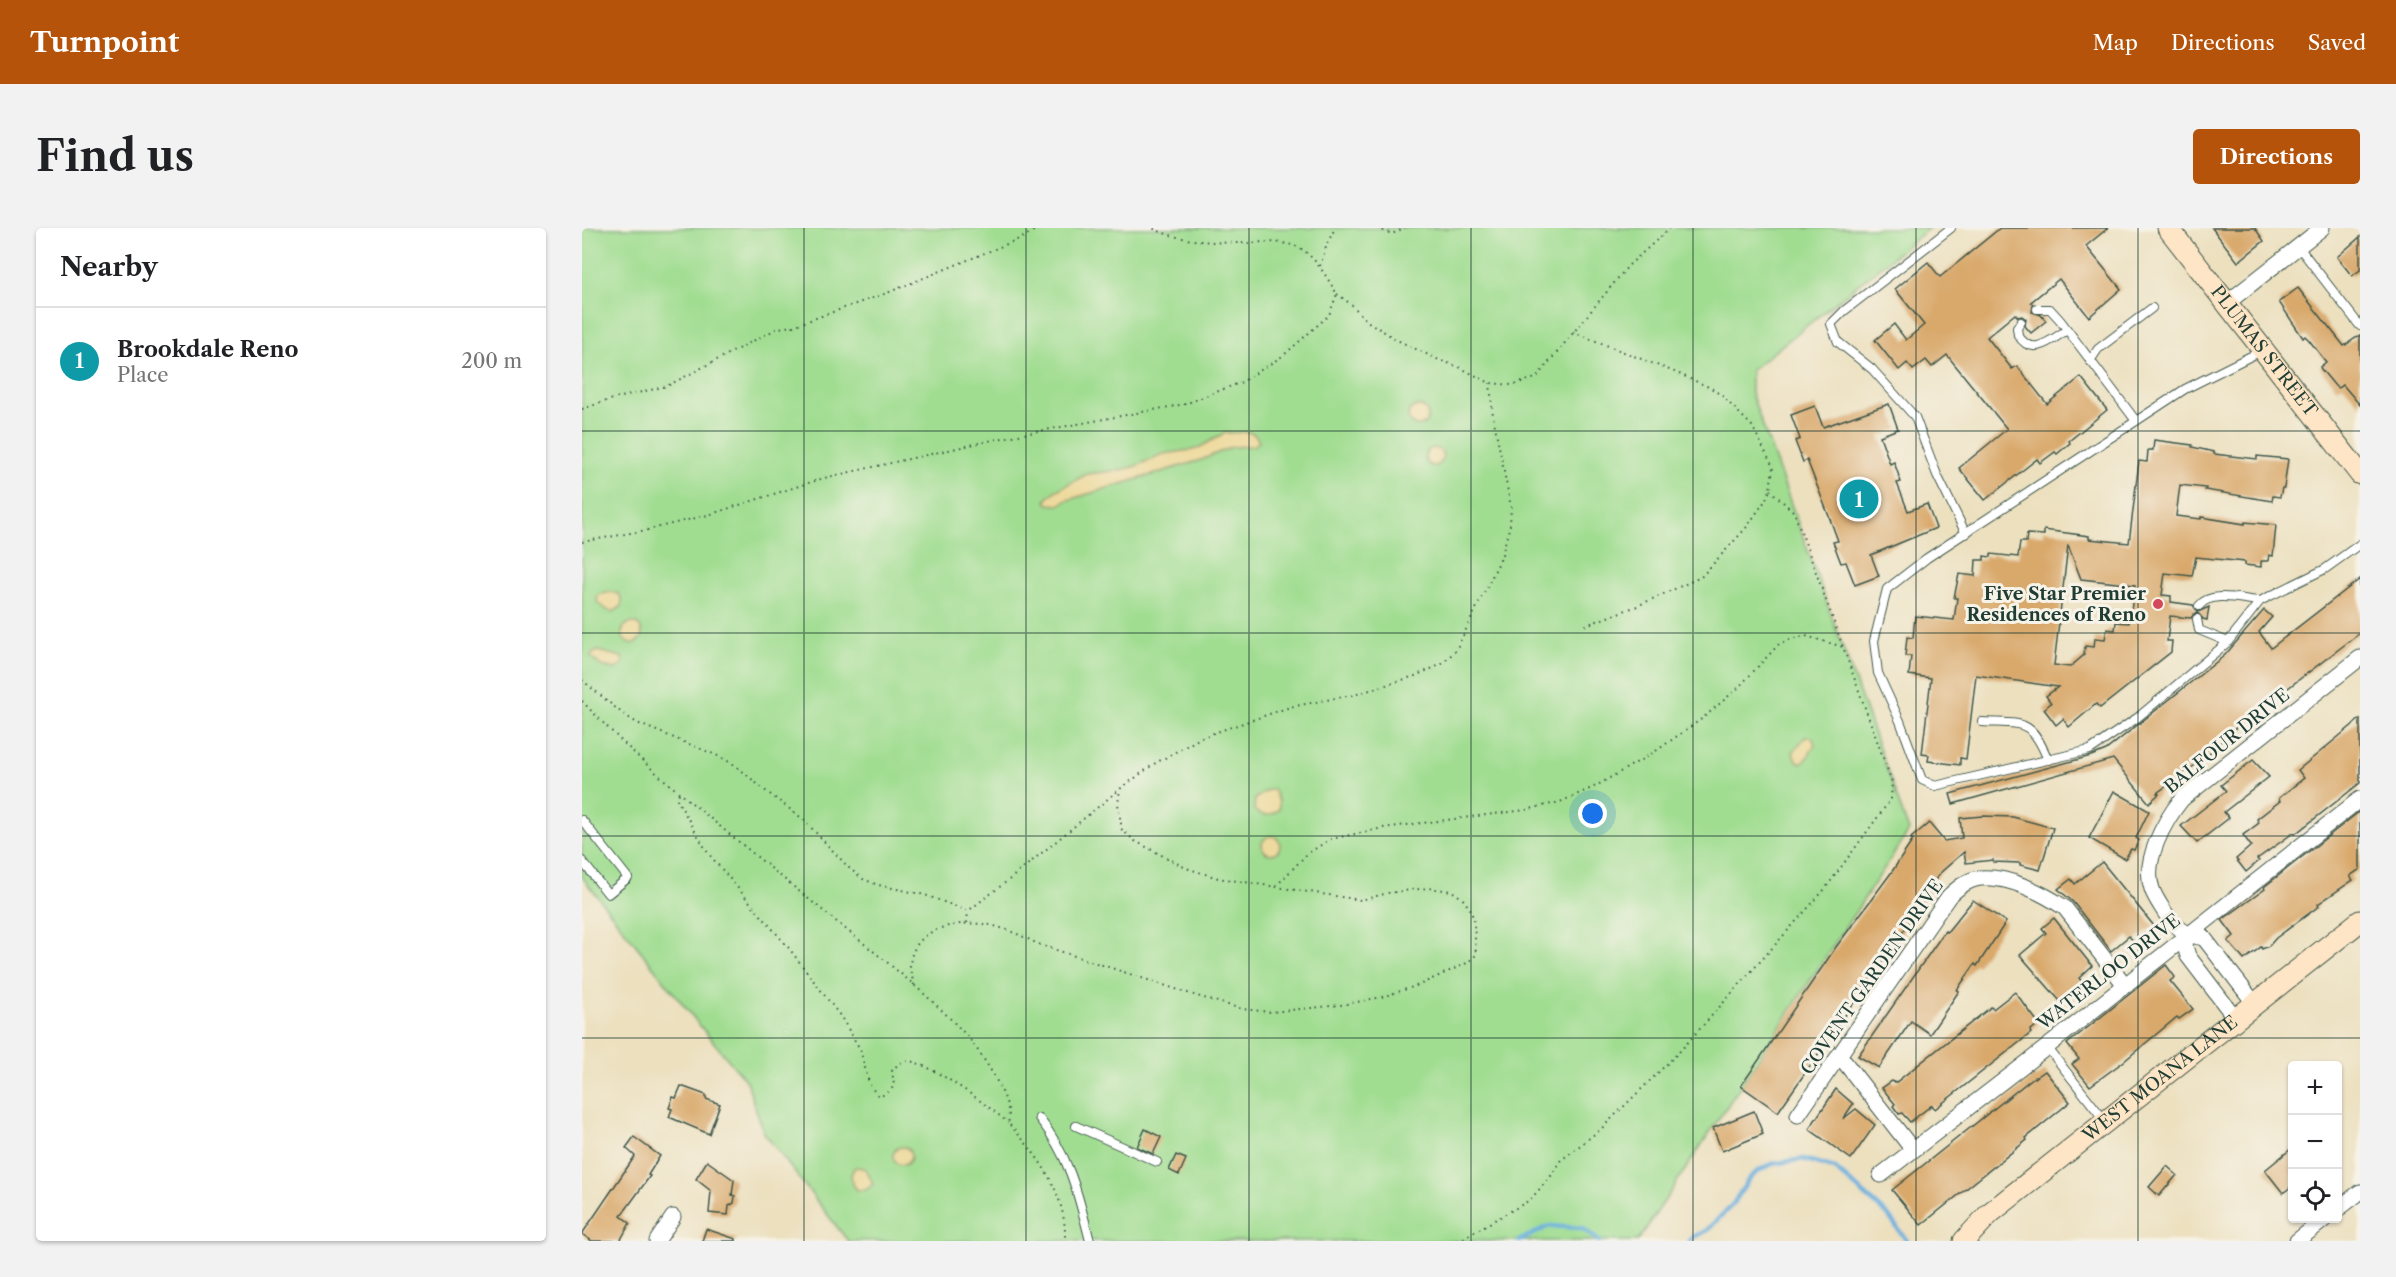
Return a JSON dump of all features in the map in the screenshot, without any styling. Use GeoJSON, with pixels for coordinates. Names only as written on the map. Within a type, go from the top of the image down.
{"type":"FeatureCollection","features":[{"type":"Feature","properties":{"kind":"street","name":"PLUMAS STREET"},"geometry":{"type":"LineString","coordinates":[[2168,228],[2360,474]]}},
{"type":"Feature","properties":{"kind":"street"},"geometry":{"type":"LineString","coordinates":[[2227,303],[2322,228]]}},
{"type":"Feature","properties":{"kind":"street","name":"BALFOUR DRIVE"},"geometry":{"type":"LineString","coordinates":[[2255,1004],[2204,938],[2187,935],[2172,921],[2151,888],[2150,869],[2167,819],[2182,799],[2360,658]]}},
{"type":"Feature","properties":{"kind":"street","name":"WATERLOO DRIVE"},"geometry":{"type":"LineString","coordinates":[[1881,1175],[2047,1047],[2360,799]]}},
{"type":"Feature","properties":{"kind":"street","name":"COVENT GARDEN DRIVE"},"geometry":{"type":"LineString","coordinates":[[1798,1115],[1949,896],[1962,884],[1981,878],[2009,882],[2052,899],[2065,908],[2125,985]]}},
{"type":"Feature","properties":{"kind":"street","name":"WEST MOANA LANE"},"geometry":{"type":"LineString","coordinates":[[1964,1241],[1990,1212],[2360,921]]}},
{"type":"Feature","properties":{"kind":"street"},"geometry":{"type":"LineString","coordinates":[[2187,935],[2185,946],[2188,956],[2236,1019]]}},
{"type":"Feature","properties":{"kind":"street"},"geometry":{"type":"LineString","coordinates":[[1839,1055],[1913,1150]]}},
{"type":"Feature","properties":{"kind":"street"},"geometry":{"type":"LineString","coordinates":[[2342,1205],[2360,1192]]}},
{"type":"Feature","properties":{"kind":"street"},"geometry":{"type":"LineString","coordinates":[[657,1241],[674,1217]]}},
{"type":"Feature","properties":{"kind":"street"},"geometry":{"type":"LineString","coordinates":[[2297,1241],[2320,1223]]}},
{"type":"Feature","properties":{"kind":"lane"},"geometry":{"type":"LineString","coordinates":[[1951,228],[1844,310],[1831,324],[1838,342],[1872,369],[1915,417],[1937,475],[1966,534]]}},
{"type":"Feature","properties":{"kind":"lane"},"geometry":{"type":"LineString","coordinates":[[2298,246],[2360,326]]}},
{"type":"Feature","properties":{"kind":"lane"},"geometry":{"type":"LineString","coordinates":[[2090,361],[2098,349],[2152,308]]}},
{"type":"Feature","properties":{"kind":"lane"},"geometry":{"type":"LineString","coordinates":[[2037,309],[2050,309],[2136,421]]}},
{"type":"Feature","properties":{"kind":"lane"},"geometry":{"type":"LineString","coordinates":[[2021,322],[2017,328],[2018,335],[2028,346],[2040,347],[2067,330]]}},
{"type":"Feature","properties":{"kind":"lane"},"geometry":{"type":"LineString","coordinates":[[2262,350],[2185,389],[1927,558],[1887,590],[1874,641],[1878,673],[1900,721],[1922,780],[1935,786],[2090,750],[2137,718],[2228,642],[2260,601],[2325,569],[2360,544]]}},
{"type":"Feature","properties":{"kind":"lane"},"geometry":{"type":"LineString","coordinates":[[2199,606],[2205,600],[2214,597],[2260,601]]}},
{"type":"Feature","properties":{"kind":"lane"},"geometry":{"type":"LineString","coordinates":[[2197,619],[2199,630],[2228,642]]}},
{"type":"Feature","properties":{"kind":"lane"},"geometry":{"type":"LineString","coordinates":[[1982,722],[2023,724],[2032,730],[2039,740],[2048,760]]}},
{"type":"Feature","properties":{"kind":"lane"},"geometry":{"type":"LineString","coordinates":[[582,820],[628,878],[608,894],[582,861]]}},
{"type":"Feature","properties":{"kind":"lane"},"geometry":{"type":"LineString","coordinates":[[2047,1047],[2106,1121]]}},
{"type":"Feature","properties":{"kind":"lane"},"geometry":{"type":"LineString","coordinates":[[1039,1118],[1064,1155],[1090,1241]]}},
{"type":"Feature","properties":{"kind":"lane"},"geometry":{"type":"LineString","coordinates":[[1076,1126],[1157,1162]]}},
{"type":"Feature","properties":{"kind":"path"},"geometry":{"type":"LineString","coordinates":[[582,409],[667,386],[778,328],[793,326],[886,293],[1024,237],[1038,228]]}},
{"type":"Feature","properties":{"kind":"path"},"geometry":{"type":"LineString","coordinates":[[1152,228],[1180,238],[1279,244],[1301,249],[1320,266],[1337,294],[1388,336],[1490,383],[1512,385],[1536,378],[1628,266],[1670,228]]}},
{"type":"Feature","properties":{"kind":"path"},"geometry":{"type":"LineString","coordinates":[[1320,266],[1327,243],[1335,228]]}},
{"type":"Feature","properties":{"kind":"path"},"geometry":{"type":"LineString","coordinates":[[1377,228],[1392,234],[1405,228]]}},
{"type":"Feature","properties":{"kind":"path"},"geometry":{"type":"LineString","coordinates":[[582,542],[708,515],[824,478],[997,439],[1185,404],[1242,382],[1284,355],[1329,315],[1337,294]]}},
{"type":"Feature","properties":{"kind":"path"},"geometry":{"type":"LineString","coordinates":[[1573,332],[1711,388],[1752,426],[1773,467],[1770,490],[1765,501],[1746,528],[1701,577],[1637,606],[1581,627]]}},
{"type":"Feature","properties":{"kind":"path"},"geometry":{"type":"LineString","coordinates":[[966,924],[968,910],[1120,789],[1154,764],[1202,737],[1290,707],[1357,694],[1415,676],[1442,663],[1456,650],[1501,558],[1510,525],[1511,507],[1493,416],[1490,383]]}},
{"type":"Feature","properties":{"kind":"path"},"geometry":{"type":"LineString","coordinates":[[1458,1241],[1530,1200],[1551,1176],[1560,1161],[1601,1129],[1673,1057],[1825,889],[1892,799],[1892,782],[1794,512],[1770,490]]}},
{"type":"Feature","properties":{"kind":"path"},"geometry":{"type":"LineString","coordinates":[[1276,886],[1308,854],[1331,839],[1383,828],[1526,810],[1560,802],[1594,787],[1653,753],[1703,718],[1738,688],[1779,644],[1806,636],[1843,647]]}},
{"type":"Feature","properties":{"kind":"path"},"geometry":{"type":"LineString","coordinates":[[582,680],[637,723],[735,765],[804,819],[850,869],[863,879],[878,885],[925,895],[968,910]]}},
{"type":"Feature","properties":{"kind":"path"},"geometry":{"type":"LineString","coordinates":[[582,701],[617,737],[679,793],[914,985],[967,1036],[986,1060],[1002,1090],[1010,1117],[1008,1123]]}},
{"type":"Feature","properties":{"kind":"path"},"geometry":{"type":"LineString","coordinates":[[914,985],[910,966],[920,942],[940,927],[966,924],[992,926],[1016,932],[1038,944],[1185,992],[1256,1012],[1341,1005],[1382,997],[1419,985],[1467,963],[1476,955],[1474,923],[1470,910],[1462,898],[1452,891],[1428,888],[1388,892],[1361,900],[1218,878],[1186,868],[1135,841],[1122,830],[1118,804],[1120,789]]}},
{"type":"Feature","properties":{"kind":"path"},"geometry":{"type":"LineString","coordinates":[[679,793],[677,800],[708,853],[788,947],[841,1017],[860,1049],[869,1083],[876,1094],[880,1096],[891,1090],[894,1085],[892,1071],[896,1066],[908,1061],[956,1084],[1008,1123],[1024,1140],[1049,1176],[1062,1207],[1065,1241]]}},
{"type":"Feature","properties":{"kind":"green space"},"geometry":{"type":"Polygon","coordinates":[[[582,228],[1929,228],[1751,370],[1751,393],[1909,831],[1638,1241],[848,1241],[764,1133],[747,1082],[582,877],[582,228]]]}},
{"type":"Feature","properties":{"kind":"sand"},"geometry":{"type":"Polygon","coordinates":[[[1418,406],[1425,409],[1428,416],[1425,423],[1418,426],[1411,423],[1408,416],[1411,409],[1418,406]]]}},
{"type":"Feature","properties":{"kind":"sand"},"geometry":{"type":"Polygon","coordinates":[[[1248,432],[1255,435],[1259,442],[1253,446],[1232,447],[1201,460],[1065,501],[1059,505],[1048,504],[1046,500],[1055,491],[1087,474],[1121,470],[1163,454],[1197,449],[1224,433],[1248,432]]]}},
{"type":"Feature","properties":{"kind":"sand"},"geometry":{"type":"Polygon","coordinates":[[[1434,448],[1440,451],[1443,457],[1440,463],[1434,466],[1428,463],[1425,457],[1428,451],[1434,448]]]}},
{"type":"Feature","properties":{"kind":"sand"},"geometry":{"type":"Polygon","coordinates":[[[610,592],[619,594],[622,600],[621,607],[613,612],[597,602],[598,595],[610,592]]]}},
{"type":"Feature","properties":{"kind":"sand"},"geometry":{"type":"Polygon","coordinates":[[[632,623],[639,626],[642,633],[639,640],[632,643],[625,640],[622,633],[625,626],[632,623]]]}},
{"type":"Feature","properties":{"kind":"sand"},"geometry":{"type":"Polygon","coordinates":[[[598,651],[622,657],[623,664],[616,669],[601,666],[591,657],[598,651]]]}},
{"type":"Feature","properties":{"kind":"sand"},"geometry":{"type":"Polygon","coordinates":[[[1805,737],[1812,737],[1815,744],[1806,760],[1800,763],[1793,752],[1805,737]]]}},
{"type":"Feature","properties":{"kind":"sand"},"geometry":{"type":"Polygon","coordinates":[[[1273,789],[1279,802],[1279,809],[1273,814],[1266,815],[1254,810],[1255,799],[1273,789]]]}},
{"type":"Feature","properties":{"kind":"sand"},"geometry":{"type":"Polygon","coordinates":[[[1271,836],[1277,839],[1280,845],[1277,851],[1271,854],[1265,851],[1262,845],[1265,839],[1271,836]]]}},
{"type":"Feature","properties":{"kind":"sand"},"geometry":{"type":"Polygon","coordinates":[[[902,1147],[908,1150],[911,1156],[908,1162],[902,1165],[896,1162],[893,1156],[896,1150],[902,1147]]]}},
{"type":"Feature","properties":{"kind":"sand"},"geometry":{"type":"Polygon","coordinates":[[[854,1168],[866,1169],[873,1184],[866,1190],[857,1190],[852,1183],[851,1175],[854,1168]]]}},
{"type":"Feature","properties":{"kind":"building"},"geometry":{"type":"Polygon","coordinates":[[[2000,228],[2108,228],[2086,246],[2121,289],[2089,317],[2059,279],[2031,302],[2032,312],[2041,315],[2046,321],[2031,333],[2025,326],[2026,319],[2015,314],[1987,337],[2012,369],[2017,366],[2047,404],[2081,377],[2107,410],[2069,441],[2070,443],[2057,454],[2055,452],[2040,463],[2037,459],[1985,500],[1959,468],[2007,429],[1947,355],[1932,367],[1926,360],[1913,370],[1907,363],[1899,370],[1875,340],[1894,324],[1906,340],[1924,325],[1895,289],[1928,262],[1940,277],[2000,228]]]}},
{"type":"Feature","properties":{"kind":"building"},"geometry":{"type":"Polygon","coordinates":[[[2212,228],[2255,228],[2264,241],[2238,262],[2212,228]]]}},
{"type":"Feature","properties":{"kind":"building"},"geometry":{"type":"Polygon","coordinates":[[[2360,237],[2360,270],[2352,276],[2337,257],[2360,237]]]}},
{"type":"Feature","properties":{"kind":"building"},"geometry":{"type":"Polygon","coordinates":[[[2298,288],[2344,346],[2360,335],[2360,405],[2343,385],[2338,388],[2335,386],[2321,369],[2320,367],[2326,362],[2309,340],[2305,336],[2303,338],[2279,302],[2298,288]]]}},
{"type":"Feature","properties":{"kind":"building"},"geometry":{"type":"Polygon","coordinates":[[[1889,404],[1898,429],[1880,436],[1890,464],[1894,462],[1901,482],[1897,483],[1908,511],[1927,504],[1936,528],[1871,555],[1879,576],[1855,585],[1846,562],[1841,563],[1833,542],[1838,541],[1807,460],[1803,462],[1795,441],[1800,439],[1791,415],[1815,406],[1823,427],[1889,404]]]}},
{"type":"Feature","properties":{"kind":"building","name":"Five Star Premier Residences of Reno"},"geometry":{"type":"Polygon","coordinates":[[[2154,440],[2192,445],[2192,447],[2214,452],[2214,454],[2257,459],[2257,456],[2288,459],[2284,488],[2282,488],[2280,497],[2273,496],[2272,501],[2180,485],[2176,516],[2276,525],[2273,556],[2269,555],[2268,561],[2261,561],[2261,567],[2245,565],[2245,562],[2196,557],[2192,576],[2165,573],[2162,595],[2171,596],[2171,602],[2193,605],[2198,612],[2209,607],[2207,620],[2198,613],[2191,618],[2170,616],[2167,641],[2172,641],[2171,652],[2100,708],[2096,704],[2069,727],[2063,719],[2056,725],[2044,709],[2051,703],[2046,696],[2058,687],[1976,675],[1966,759],[1960,758],[1960,765],[1928,761],[1929,755],[1922,754],[1931,678],[1909,675],[1911,656],[1905,656],[1907,637],[1913,638],[1915,616],[1954,620],[1957,598],[1954,598],[1959,574],[1975,576],[1976,560],[1984,560],[1984,556],[1991,557],[1991,554],[2018,557],[2020,542],[2026,542],[2027,534],[2044,535],[2044,530],[2089,536],[2089,539],[2129,543],[2139,461],[2147,462],[2148,450],[2153,450],[2154,440]],[[2068,545],[2054,665],[2070,667],[2084,655],[2085,646],[2094,647],[2095,638],[2105,639],[2107,629],[2115,630],[2116,622],[2129,623],[2135,585],[2081,579],[2068,545]]]}},
{"type":"Feature","properties":{"kind":"building"},"geometry":{"type":"Polygon","coordinates":[[[2360,579],[2360,633],[2233,730],[2202,760],[2157,793],[2159,794],[2149,803],[2113,759],[1953,804],[1950,794],[2106,750],[2225,655],[2264,610],[2272,617],[2259,632],[2271,648],[2360,579]]]}},
{"type":"Feature","properties":{"kind":"building"},"geometry":{"type":"Polygon","coordinates":[[[2360,719],[2360,783],[2295,834],[2293,833],[2257,859],[2259,861],[2246,872],[2236,859],[2251,846],[2243,835],[2259,823],[2257,819],[2280,801],[2279,798],[2304,778],[2298,770],[2360,719]]]}},
{"type":"Feature","properties":{"kind":"building"},"geometry":{"type":"Polygon","coordinates":[[[2253,760],[2269,777],[2224,812],[2229,818],[2197,843],[2181,826],[2226,791],[2221,785],[2253,760]]]}},
{"type":"Feature","properties":{"kind":"building"},"geometry":{"type":"Polygon","coordinates":[[[2114,791],[2149,811],[2136,838],[2139,840],[2134,850],[2131,849],[2125,859],[2089,838],[2114,791]]]}},
{"type":"Feature","properties":{"kind":"building"},"geometry":{"type":"Polygon","coordinates":[[[2360,811],[2360,869],[2350,876],[2353,880],[2318,904],[2319,906],[2276,938],[2269,946],[2262,949],[2261,947],[2244,960],[2228,941],[2234,936],[2222,920],[2265,889],[2264,887],[2360,811]]]}},
{"type":"Feature","properties":{"kind":"building"},"geometry":{"type":"Polygon","coordinates":[[[2013,817],[2053,828],[2040,870],[2020,865],[2020,863],[1993,862],[1993,860],[1966,863],[1964,852],[1940,873],[1900,936],[1778,1112],[1741,1086],[1836,947],[1891,873],[1913,840],[1911,838],[1929,823],[1944,841],[1962,838],[1960,818],[2013,817]]]}},
{"type":"Feature","properties":{"kind":"building"},"geometry":{"type":"Polygon","coordinates":[[[2102,862],[2154,926],[2134,942],[2129,936],[2111,951],[2073,902],[2058,889],[2071,879],[2075,884],[2102,862]]]}},
{"type":"Feature","properties":{"kind":"building"},"geometry":{"type":"Polygon","coordinates":[[[1973,900],[2006,922],[1977,966],[1975,964],[1957,990],[1959,991],[1930,1034],[1911,1021],[1879,1068],[1858,1056],[1945,931],[1947,932],[1973,900]]]}},
{"type":"Feature","properties":{"kind":"building"},"geometry":{"type":"Polygon","coordinates":[[[2054,918],[2092,966],[2079,978],[2082,982],[2060,1001],[2020,955],[2046,933],[2042,928],[2054,918]]]}},
{"type":"Feature","properties":{"kind":"building"},"geometry":{"type":"Polygon","coordinates":[[[2166,965],[2175,977],[2170,981],[2193,1009],[2179,1019],[2177,1017],[2090,1086],[2072,1064],[2079,1059],[2067,1044],[2166,965]]]}},
{"type":"Feature","properties":{"kind":"building"},"geometry":{"type":"Polygon","coordinates":[[[2015,992],[2037,1021],[2031,1033],[1935,1109],[1932,1105],[1910,1122],[1902,1113],[1899,1114],[1893,1106],[1895,1104],[1882,1088],[1892,1081],[1895,1083],[1991,1007],[1993,1009],[2015,992]]]}},
{"type":"Feature","properties":{"kind":"building"},"geometry":{"type":"Polygon","coordinates":[[[2045,1071],[2070,1102],[2026,1138],[2027,1140],[1921,1225],[1892,1190],[2034,1077],[2045,1071]]]}},
{"type":"Feature","properties":{"kind":"building"},"geometry":{"type":"Polygon","coordinates":[[[681,1086],[706,1095],[706,1099],[720,1104],[709,1134],[669,1117],[673,1097],[676,1098],[681,1086]]]}},
{"type":"Feature","properties":{"kind":"building"},"geometry":{"type":"Polygon","coordinates":[[[1836,1089],[1853,1104],[1843,1119],[1856,1109],[1875,1125],[1851,1159],[1809,1129],[1836,1089]]]}},
{"type":"Feature","properties":{"kind":"building"},"geometry":{"type":"Polygon","coordinates":[[[1754,1111],[1763,1134],[1722,1151],[1713,1128],[1754,1111]]]}},
{"type":"Feature","properties":{"kind":"building"},"geometry":{"type":"Polygon","coordinates":[[[1145,1129],[1161,1137],[1153,1154],[1137,1147],[1145,1129]]]}},
{"type":"Feature","properties":{"kind":"building"},"geometry":{"type":"Polygon","coordinates":[[[634,1137],[660,1156],[648,1175],[650,1176],[621,1216],[630,1223],[620,1241],[592,1241],[582,1234],[635,1156],[626,1148],[634,1137]]]}},
{"type":"Feature","properties":{"kind":"building"},"geometry":{"type":"Polygon","coordinates":[[[2288,1151],[2288,1189],[2283,1193],[2265,1170],[2288,1151]]]}},
{"type":"Feature","properties":{"kind":"building"},"geometry":{"type":"Polygon","coordinates":[[[1176,1155],[1186,1159],[1179,1175],[1169,1170],[1176,1155]]]}},
{"type":"Feature","properties":{"kind":"building"},"geometry":{"type":"Polygon","coordinates":[[[707,1161],[734,1180],[732,1195],[735,1196],[734,1203],[729,1206],[728,1215],[709,1213],[711,1191],[696,1179],[707,1161]]]}},
{"type":"Feature","properties":{"kind":"building"},"geometry":{"type":"Polygon","coordinates":[[[2167,1166],[2177,1175],[2159,1196],[2149,1187],[2167,1166]]]}},
{"type":"Feature","properties":{"kind":"building"},"geometry":{"type":"Polygon","coordinates":[[[706,1229],[736,1239],[736,1241],[702,1241],[706,1229]]]}},
{"type":"Feature","properties":{"kind":"waterway"},"geometry":{"type":"LineString","coordinates":[[1690,1241],[1693,1237],[1706,1231],[1733,1204],[1749,1179],[1758,1171],[1772,1164],[1803,1159],[1834,1168],[1887,1214],[1907,1241]]}},
{"type":"Feature","properties":{"kind":"waterway"},"geometry":{"type":"LineString","coordinates":[[1519,1241],[1549,1226],[1582,1228],[1599,1241]]}},
{"type":"Feature","properties":{"kind":"place","name":"Brookdale Reno"},"geometry":{"type":"Point","coordinates":[1859,499]}},
{"type":"Feature","properties":{"kind":"place","name":"Five Star Premier Residences of Reno"},"geometry":{"type":"Point","coordinates":[2158,604]}}]}
